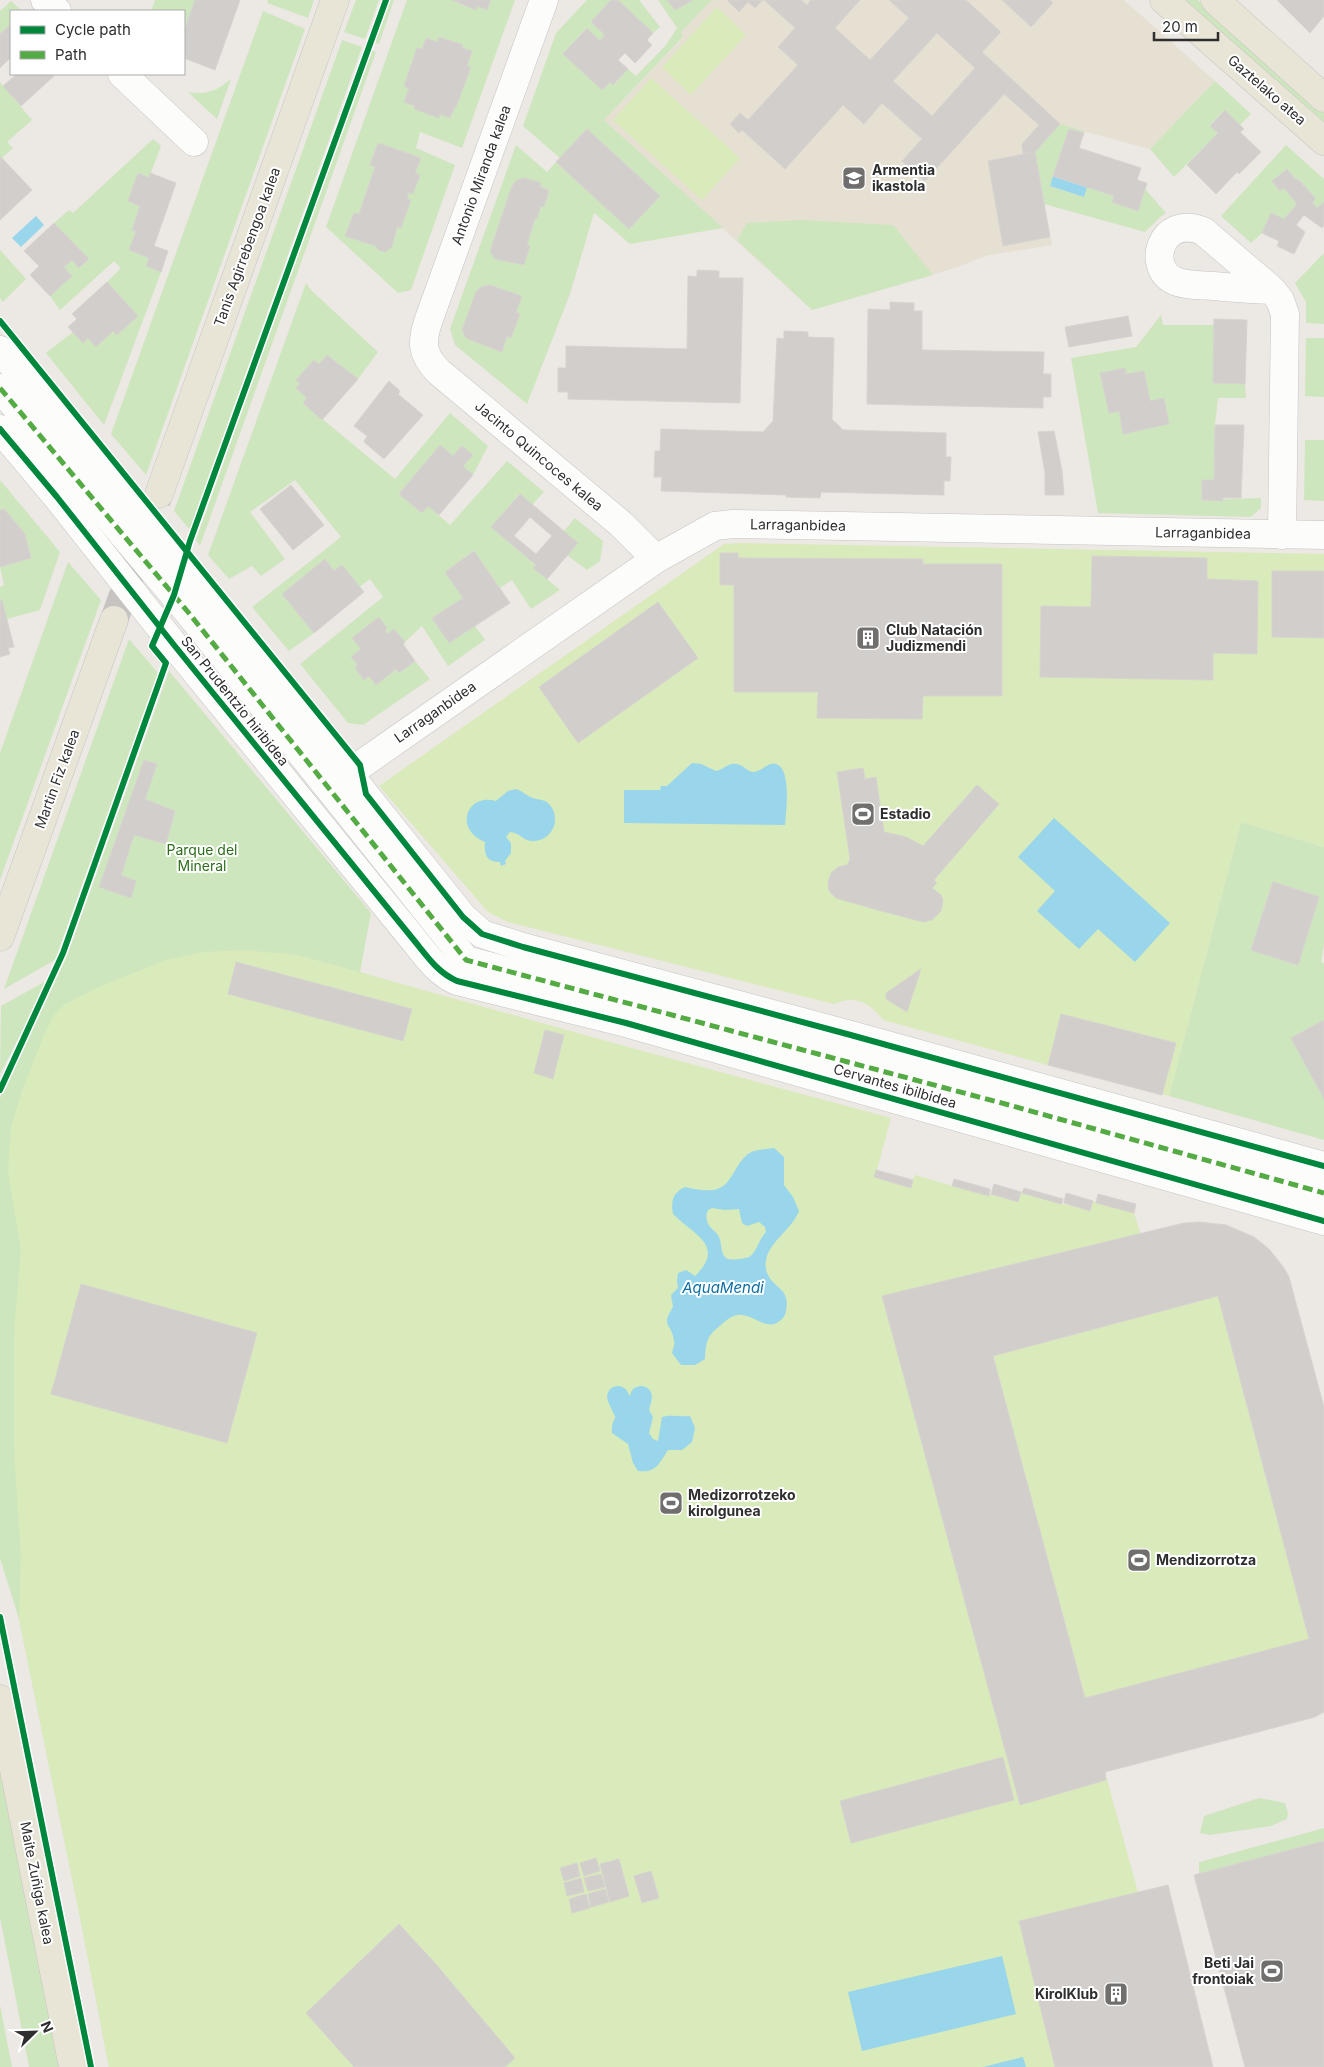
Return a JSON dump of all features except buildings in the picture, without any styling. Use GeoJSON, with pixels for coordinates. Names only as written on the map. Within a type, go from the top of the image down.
{"type":"FeatureCollection","features":[{"type":"Feature","properties":{"kind":"main road","name":"Tanis Agirrebengoa kalea"},"geometry":{"type":"LineString","coordinates":[[159,494],[335,0]]}},
{"type":"Feature","properties":{"kind":"main road","name":"Gaztelako atea"},"geometry":{"type":"LineString","coordinates":[[1164,0],[1324,141]]}},
{"type":"Feature","properties":{"kind":"main road"},"geometry":{"type":"LineString","coordinates":[[1215,0],[1324,98]]}},
{"type":"Feature","properties":{"kind":"main road","name":"Martin Fiz kalea"},"geometry":{"type":"LineString","coordinates":[[0,937],[114,620]]}},
{"type":"Feature","properties":{"kind":"main road","name":"Maite Zuñiga kalea"},"geometry":{"type":"LineString","coordinates":[[0,1698],[73,2067]]}},
{"type":"Feature","properties":{"kind":"street"},"geometry":{"type":"LineString","coordinates":[[45,0],[55,10]]}},
{"type":"Feature","properties":{"kind":"street","name":"Antonio Miranda kalea"},"geometry":{"type":"LineString","coordinates":[[425,351],[424,336],[429,319],[544,0]]}},
{"type":"Feature","properties":{"kind":"street"},"geometry":{"type":"LineString","coordinates":[[123,75],[194,142]]}},
{"type":"Feature","properties":{"kind":"street"},"geometry":{"type":"LineString","coordinates":[[1272,290],[1280,300],[1284,314],[1282,535]]}},
{"type":"Feature","properties":{"kind":"street"},"geometry":{"type":"LineString","coordinates":[[0,350],[192,578],[464,917],[482,934],[523,947],[847,1034],[1324,1166]]}},
{"type":"Feature","properties":{"kind":"street","name":"Jacinto Quincoces kalea"},"geometry":{"type":"LineString","coordinates":[[425,351],[430,362],[439,372],[620,524],[656,560]]}},
{"type":"Feature","properties":{"kind":"street","name":"San Prudentzio hiribidea"},"geometry":{"type":"LineString","coordinates":[[0,388],[188,612],[429,914],[462,970]]}},
{"type":"Feature","properties":{"kind":"street","name":"San Prudentzio hiribidea"},"geometry":{"type":"LineString","coordinates":[[0,429],[57,497],[390,912],[439,970],[462,970]]}},
{"type":"Feature","properties":{"kind":"street","name":"Larraganbidea"},"geometry":{"type":"LineString","coordinates":[[349,773],[656,560],[714,526],[733,524],[1324,535]]}},
{"type":"Feature","properties":{"kind":"street"},"geometry":{"type":"LineString","coordinates":[[417,944],[429,914],[430,900],[436,882]]}},
{"type":"Feature","properties":{"kind":"street"},"geometry":{"type":"LineString","coordinates":[[390,912],[464,917]]}},
{"type":"Feature","properties":{"kind":"street","name":"Cervantes ibilbidea"},"geometry":{"type":"LineString","coordinates":[[462,970],[1009,1105],[1324,1193]]}},
{"type":"Feature","properties":{"kind":"street","name":"Cervantes ibilbidea"},"geometry":{"type":"LineString","coordinates":[[462,970],[626,1023],[1324,1221]]}},
{"type":"Feature","properties":{"kind":"shaded area","name":"Armentia ikastola"},"geometry":{"type":"Polygon","coordinates":[[[712,0],[1124,0],[1215,81],[1150,149],[1060,125],[1035,152],[1052,245],[985,256],[958,267],[812,310],[604,120],[683,38],[680,32],[712,0]]]}},
{"type":"Feature","properties":{"kind":"green space"},"geometry":{"type":"Polygon","coordinates":[[[155,0],[195,0],[185,28],[185,10],[151,10],[155,0]]]}},
{"type":"Feature","properties":{"kind":"green space"},"geometry":{"type":"Polygon","coordinates":[[[268,0],[314,0],[308,18],[267,3],[268,0]]]}},
{"type":"Feature","properties":{"kind":"green space"},"geometry":{"type":"Polygon","coordinates":[[[356,0],[379,0],[365,39],[344,32],[356,0]]]}},
{"type":"Feature","properties":{"kind":"green space"},"geometry":{"type":"Polygon","coordinates":[[[390,0],[394,0],[379,44],[374,42],[390,0]]]}},
{"type":"Feature","properties":{"kind":"green space"},"geometry":{"type":"Polygon","coordinates":[[[407,0],[515,0],[462,148],[420,132],[416,148],[455,165],[411,290],[398,293],[326,227],[407,0]]]}},
{"type":"Feature","properties":{"kind":"green space"},"geometry":{"type":"Polygon","coordinates":[[[587,0],[611,0],[591,22],[605,35],[600,41],[586,28],[563,54],[602,90],[610,82],[614,85],[628,69],[636,76],[666,45],[677,28],[658,0],[712,0],[681,32],[683,37],[604,120],[723,228],[630,244],[594,213],[570,294],[527,404],[455,345],[450,329],[516,145],[547,172],[556,162],[629,229],[660,196],[587,129],[560,158],[523,126],[556,33],[587,0]]]}},
{"type":"Feature","properties":{"kind":"green space"},"geometry":{"type":"Polygon","coordinates":[[[618,0],[639,0],[660,27],[653,33],[618,0]]]}},
{"type":"Feature","properties":{"kind":"green space"},"geometry":{"type":"Polygon","coordinates":[[[1180,0],[1198,0],[1324,113],[1324,128],[1180,0]]]}},
{"type":"Feature","properties":{"kind":"green space"},"geometry":{"type":"Polygon","coordinates":[[[11,1],[21,10],[10,10],[10,25],[0,34],[0,11],[11,1]]]}},
{"type":"Feature","properties":{"kind":"green space"},"geometry":{"type":"Polygon","coordinates":[[[717,7],[746,35],[691,95],[662,67],[717,7]]]}},
{"type":"Feature","properties":{"kind":"green space"},"geometry":{"type":"Polygon","coordinates":[[[263,11],[305,29],[146,475],[111,434],[263,11]]]}},
{"type":"Feature","properties":{"kind":"green space"},"geometry":{"type":"Polygon","coordinates":[[[342,40],[362,47],[190,530],[174,511],[342,40]]]}},
{"type":"Feature","properties":{"kind":"green space"},"geometry":{"type":"Polygon","coordinates":[[[371,50],[376,52],[200,546],[196,540],[371,50]]]}},
{"type":"Feature","properties":{"kind":"green space"},"geometry":{"type":"Polygon","coordinates":[[[651,78],[740,158],[702,200],[613,120],[651,78]]]}},
{"type":"Feature","properties":{"kind":"green space"},"geometry":{"type":"Polygon","coordinates":[[[231,79],[217,119],[188,92],[201,93],[211,91],[221,87],[231,79]]]}},
{"type":"Feature","properties":{"kind":"green space"},"geometry":{"type":"Polygon","coordinates":[[[1215,81],[1251,114],[1240,125],[1224,110],[1210,125],[1218,133],[1174,177],[1150,149],[1215,81]]]}},
{"type":"Feature","properties":{"kind":"green space"},"geometry":{"type":"Polygon","coordinates":[[[0,82],[32,120],[7,142],[13,148],[2,158],[0,156],[0,82]]]}},
{"type":"Feature","properties":{"kind":"green space"},"geometry":{"type":"Polygon","coordinates":[[[1060,124],[1084,131],[1084,133],[1069,129],[1050,186],[1084,197],[1087,187],[1114,196],[1112,202],[1138,211],[1145,189],[1166,213],[1145,232],[1044,204],[1035,152],[1060,124]]]}},
{"type":"Feature","properties":{"kind":"green space"},"geometry":{"type":"Polygon","coordinates":[[[153,139],[161,146],[149,178],[138,174],[128,201],[140,206],[132,229],[136,231],[129,250],[149,258],[146,266],[161,272],[104,425],[46,353],[73,332],[83,343],[88,338],[96,347],[113,331],[117,335],[138,316],[107,282],[121,268],[114,261],[60,310],[50,296],[72,276],[64,267],[72,260],[80,268],[89,259],[54,223],[69,210],[73,213],[153,139]]]}},
{"type":"Feature","properties":{"kind":"green space"},"geometry":{"type":"Polygon","coordinates":[[[1286,145],[1324,179],[1324,202],[1317,208],[1312,202],[1315,199],[1299,179],[1272,181],[1280,191],[1284,188],[1297,204],[1284,219],[1262,233],[1251,243],[1221,216],[1286,145]]]}},
{"type":"Feature","properties":{"kind":"green space"},"geometry":{"type":"Polygon","coordinates":[[[802,220],[893,225],[933,275],[812,310],[737,240],[747,223],[802,220]]]}},
{"type":"Feature","properties":{"kind":"green space"},"geometry":{"type":"Polygon","coordinates":[[[0,250],[26,279],[3,302],[0,298],[0,250]]]}},
{"type":"Feature","properties":{"kind":"green space"},"geometry":{"type":"Polygon","coordinates":[[[1324,253],[1324,324],[1306,323],[1306,302],[1295,283],[1324,253]]]}},
{"type":"Feature","properties":{"kind":"green space"},"geometry":{"type":"Polygon","coordinates":[[[306,283],[312,291],[378,352],[358,379],[327,355],[319,364],[297,380],[300,383],[296,388],[307,398],[303,403],[395,479],[450,413],[488,446],[473,475],[463,466],[472,455],[462,446],[453,456],[440,445],[399,494],[422,513],[428,506],[450,525],[507,461],[544,492],[532,505],[519,494],[492,527],[536,565],[534,568],[560,590],[531,609],[512,580],[500,588],[473,551],[446,572],[463,598],[433,618],[449,643],[475,626],[485,640],[448,666],[422,626],[405,642],[394,629],[387,634],[385,631],[387,628],[379,618],[352,638],[361,649],[351,657],[358,665],[355,668],[364,680],[369,676],[376,685],[396,669],[399,673],[415,661],[430,679],[363,725],[348,723],[300,664],[383,597],[370,579],[359,587],[342,565],[334,571],[325,559],[283,594],[314,633],[289,651],[252,607],[341,537],[295,480],[250,512],[285,559],[261,576],[252,566],[229,579],[208,555],[306,283]]]}},
{"type":"Feature","properties":{"kind":"green space"},"geometry":{"type":"Polygon","coordinates":[[[1161,315],[1163,325],[1214,325],[1213,383],[1245,384],[1246,398],[1218,398],[1215,425],[1214,480],[1202,480],[1202,500],[1261,498],[1261,508],[1251,517],[1098,513],[1071,358],[1136,347],[1161,315]]]}},
{"type":"Feature","properties":{"kind":"green space"},"geometry":{"type":"Polygon","coordinates":[[[1306,338],[1324,338],[1324,397],[1305,396],[1306,338]]]}},
{"type":"Feature","properties":{"kind":"green space"},"geometry":{"type":"Polygon","coordinates":[[[1305,440],[1324,440],[1324,501],[1304,500],[1305,440]]]}},
{"type":"Feature","properties":{"kind":"green space"},"geometry":{"type":"Polygon","coordinates":[[[0,480],[60,552],[40,610],[7,619],[0,600],[0,587],[4,585],[0,567],[31,558],[25,534],[4,509],[0,510],[0,480]]]}},
{"type":"Feature","properties":{"kind":"green space"},"geometry":{"type":"Polygon","coordinates":[[[575,518],[603,541],[600,561],[587,570],[567,555],[564,531],[575,518]]]}},
{"type":"Feature","properties":{"kind":"green space","name":"Estadio"},"geometry":{"type":"Polygon","coordinates":[[[724,544],[1324,554],[1324,847],[1241,822],[1169,1096],[883,1020],[867,1005],[855,1000],[834,1004],[508,922],[488,912],[379,786],[724,544]]]}},
{"type":"Feature","properties":{"kind":"green space"},"geometry":{"type":"Polygon","coordinates":[[[68,562],[101,600],[0,880],[0,753],[68,562]]]}},
{"type":"Feature","properties":{"kind":"green space"},"geometry":{"type":"Polygon","coordinates":[[[129,639],[158,673],[55,960],[4,989],[129,639]]]}},
{"type":"Feature","properties":{"kind":"green space","name":"Parque del Mineral"},"geometry":{"type":"Polygon","coordinates":[[[169,671],[371,913],[360,972],[390,981],[109,2067],[19,1619],[0,1558],[0,1098],[67,956],[169,671]]]}},
{"type":"Feature","properties":{"kind":"green space"},"geometry":{"type":"Polygon","coordinates":[[[1241,822],[1324,847],[1324,946],[1321,962],[1324,963],[1324,1140],[1169,1096],[1241,822]]]}},
{"type":"Feature","properties":{"kind":"green space","name":"Medizorrotzeko kirolgunea"},"geometry":{"type":"Polygon","coordinates":[[[244,950],[298,955],[891,1118],[877,1170],[913,1180],[915,1175],[988,1196],[991,1194],[1018,1202],[1022,1193],[1090,1211],[1093,1201],[1134,1213],[1141,1235],[1199,1222],[1226,1225],[1240,1230],[1261,1242],[1277,1258],[1289,1277],[1324,1407],[1324,1712],[1315,1717],[1105,1772],[1138,1892],[1168,1885],[1213,2067],[109,2067],[19,1619],[21,1555],[14,1452],[14,1331],[21,1251],[8,1171],[11,1128],[22,1091],[43,1037],[54,1015],[65,1004],[101,986],[166,960],[204,952],[244,950]]]}},
{"type":"Feature","properties":{"kind":"green space"},"geometry":{"type":"Polygon","coordinates":[[[46,981],[31,1014],[0,1074],[1,1006],[46,981]]]}},
{"type":"Feature","properties":{"kind":"green space"},"geometry":{"type":"Polygon","coordinates":[[[0,1737],[64,2067],[29,2067],[0,1917],[0,1737]]]}},
{"type":"Feature","properties":{"kind":"green space"},"geometry":{"type":"Polygon","coordinates":[[[1259,1798],[1285,1803],[1288,1813],[1287,1819],[1271,1826],[1210,1835],[1200,1833],[1204,1816],[1259,1798]]]}},
{"type":"Feature","properties":{"kind":"green space"},"geometry":{"type":"Polygon","coordinates":[[[1324,1828],[1324,1841],[1199,1874],[1199,1862],[1324,1828]]]}},
{"type":"Feature","properties":{"kind":"green space"},"geometry":{"type":"Polygon","coordinates":[[[0,2005],[12,2067],[0,2067],[0,2005]]]}},
{"type":"Feature","properties":{"kind":"water"},"geometry":{"type":"Polygon","coordinates":[[[1053,176],[1087,187],[1084,197],[1050,186],[1053,176]]]}},
{"type":"Feature","properties":{"kind":"water"},"geometry":{"type":"Polygon","coordinates":[[[36,216],[44,225],[21,247],[12,238],[36,216]]]}},
{"type":"Feature","properties":{"kind":"water"},"geometry":{"type":"Polygon","coordinates":[[[692,763],[701,764],[716,771],[731,764],[737,764],[754,772],[770,764],[776,764],[781,768],[786,782],[785,825],[624,823],[624,790],[660,790],[661,786],[667,786],[692,763]]]}},
{"type":"Feature","properties":{"kind":"water"},"geometry":{"type":"Polygon","coordinates":[[[516,789],[548,803],[555,814],[554,826],[547,836],[541,840],[534,841],[524,839],[510,832],[506,837],[511,843],[511,853],[505,861],[506,864],[501,866],[500,862],[489,859],[485,850],[485,842],[475,836],[469,829],[468,814],[471,807],[478,802],[486,800],[496,801],[508,791],[516,789]]]}},
{"type":"Feature","properties":{"kind":"water"},"geometry":{"type":"Polygon","coordinates":[[[1054,818],[1170,923],[1135,962],[1098,929],[1079,949],[1037,911],[1055,891],[1018,857],[1054,818]]]}},
{"type":"Feature","properties":{"kind":"water","name":"AquaMendi"},"geometry":{"type":"Polygon","coordinates":[[[774,1148],[784,1157],[784,1185],[793,1197],[799,1211],[790,1226],[768,1253],[766,1260],[768,1276],[786,1296],[785,1314],[781,1320],[771,1324],[742,1315],[731,1317],[710,1335],[705,1359],[695,1365],[681,1365],[672,1353],[674,1347],[673,1335],[667,1322],[673,1307],[671,1295],[678,1288],[678,1273],[686,1270],[695,1276],[704,1265],[708,1256],[707,1248],[703,1241],[673,1214],[673,1198],[677,1192],[685,1187],[706,1190],[720,1188],[726,1184],[747,1155],[754,1151],[774,1148]],[[712,1208],[708,1210],[706,1216],[708,1224],[719,1237],[726,1258],[741,1259],[749,1257],[754,1253],[766,1232],[765,1227],[759,1222],[747,1226],[742,1223],[739,1209],[725,1210],[712,1208]]]}},
{"type":"Feature","properties":{"kind":"water"},"geometry":{"type":"Polygon","coordinates":[[[627,1408],[649,1410],[653,1417],[649,1433],[653,1439],[658,1441],[662,1417],[690,1416],[695,1428],[692,1442],[682,1450],[668,1450],[653,1469],[638,1471],[633,1463],[628,1444],[612,1433],[612,1424],[615,1418],[627,1408]]]}},
{"type":"Feature","properties":{"kind":"water"},"geometry":{"type":"Polygon","coordinates":[[[1002,1956],[1016,2014],[862,2051],[848,1992],[1002,1956]]]}},
{"type":"Feature","properties":{"kind":"water"},"geometry":{"type":"Polygon","coordinates":[[[1023,2057],[1026,2067],[983,2067],[1023,2057]]]}},
{"type":"Feature","properties":{"kind":"waterway"},"geometry":{"type":"LineString","coordinates":[[618,1397],[624,1410]]}},
{"type":"Feature","properties":{"kind":"waterway"},"geometry":{"type":"LineString","coordinates":[[638,1409],[641,1397]]}},
{"type":"Feature","properties":{"kind":"tunnel"},"geometry":{"type":"LineString","coordinates":[[114,620],[159,494]]}},
{"type":"Feature","properties":{"kind":"marked path"},"geometry":{"type":"LineString","coordinates":[[0,388],[188,612],[466,960],[1009,1105],[1324,1193]]}},
{"type":"Feature","properties":{"kind":"cycle path"},"geometry":{"type":"LineString","coordinates":[[0,1090],[63,953],[166,663],[152,646],[174,595],[190,541],[386,0]]}},
{"type":"Feature","properties":{"kind":"cycle path"},"geometry":{"type":"LineString","coordinates":[[0,321],[360,765],[366,794],[463,917],[482,934],[523,947],[847,1034],[1324,1166]]}},
{"type":"Feature","properties":{"kind":"cycle path"},"geometry":{"type":"LineString","coordinates":[[0,429],[426,955],[440,970],[451,978],[626,1023],[1324,1221]]}},
{"type":"Feature","properties":{"kind":"cycle path"},"geometry":{"type":"LineString","coordinates":[[0,1617],[91,2067]]}},
{"type":"Feature","properties":{"kind":"place","name":"Armentia ikastola"},"geometry":{"type":"Point","coordinates":[854,178]}},
{"type":"Feature","properties":{"kind":"place","name":"Club Natación Judizmendi"},"geometry":{"type":"Point","coordinates":[868,638]}},
{"type":"Feature","properties":{"kind":"place","name":"Estadio"},"geometry":{"type":"Point","coordinates":[863,814]}},
{"type":"Feature","properties":{"kind":"place","name":"Medizorrotzeko kirolgunea"},"geometry":{"type":"Point","coordinates":[671,1503]}},
{"type":"Feature","properties":{"kind":"place","name":"Mendizorrotza"},"geometry":{"type":"Point","coordinates":[1139,1560]}},
{"type":"Feature","properties":{"kind":"place","name":"Beti Jai frontoiak"},"geometry":{"type":"Point","coordinates":[1272,1971]}},
{"type":"Feature","properties":{"kind":"place","name":"KirolKlub"},"geometry":{"type":"Point","coordinates":[1116,1994]}}]}
